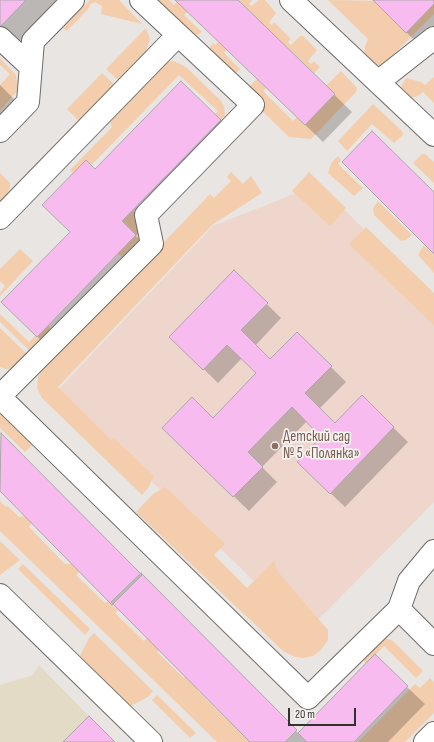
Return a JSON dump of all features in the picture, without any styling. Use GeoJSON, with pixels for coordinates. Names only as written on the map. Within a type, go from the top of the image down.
{"type":"FeatureCollection","features":[{"type":"Feature","properties":{"kind":"street"},"geometry":{"type":"LineString","coordinates":[[0,131],[28,102],[33,41],[73,0]]}},
{"type":"Feature","properties":{"kind":"street"},"geometry":{"type":"LineString","coordinates":[[141,0],[253,105],[146,214],[152,244],[0,397],[308,698],[399,609],[408,581],[434,551]]}},
{"type":"Feature","properties":{"kind":"street"},"geometry":{"type":"LineString","coordinates":[[291,0],[434,134]]}},
{"type":"Feature","properties":{"kind":"street"},"geometry":{"type":"LineString","coordinates":[[0,218],[178,35]]}},
{"type":"Feature","properties":{"kind":"street"},"geometry":{"type":"LineString","coordinates":[[0,38],[30,66]]}},
{"type":"Feature","properties":{"kind":"street"},"geometry":{"type":"LineString","coordinates":[[378,82],[434,38]]}},
{"type":"Feature","properties":{"kind":"street"},"geometry":{"type":"LineString","coordinates":[[0,595],[151,742]]}},
{"type":"Feature","properties":{"kind":"street"},"geometry":{"type":"LineString","coordinates":[[399,609],[434,644]]}},
{"type":"Feature","properties":{"kind":"street"},"geometry":{"type":"LineString","coordinates":[[425,742],[434,733]]}},
{"type":"Feature","properties":{"kind":"shaded area"},"geometry":{"type":"Polygon","coordinates":[[[90,0],[119,0],[142,24],[101,14],[102,6],[95,2],[91,4],[67,31],[63,28],[90,0]]]}},
{"type":"Feature","properties":{"kind":"shaded area"},"geometry":{"type":"Polygon","coordinates":[[[156,0],[169,0],[174,5],[178,1],[188,11],[184,15],[202,32],[194,37],[156,0]]]}},
{"type":"Feature","properties":{"kind":"shaded area"},"geometry":{"type":"Polygon","coordinates":[[[228,0],[252,0],[249,4],[252,6],[259,0],[265,0],[276,13],[269,23],[272,25],[274,22],[291,39],[288,42],[291,45],[300,36],[303,36],[317,50],[308,61],[311,64],[314,61],[320,67],[309,78],[228,0]]]}},
{"type":"Feature","properties":{"kind":"shaded area"},"geometry":{"type":"Polygon","coordinates":[[[328,0],[434,2],[434,14],[393,55],[397,58],[379,67],[374,67],[365,58],[364,54],[368,39],[328,0]]]}},
{"type":"Feature","properties":{"kind":"shaded area"},"geometry":{"type":"Polygon","coordinates":[[[146,28],[150,39],[146,51],[119,81],[106,69],[146,28]]]}},
{"type":"Feature","properties":{"kind":"shaded area"},"geometry":{"type":"Polygon","coordinates":[[[219,41],[227,49],[224,53],[240,69],[235,74],[209,49],[213,43],[215,45],[219,41]]]}},
{"type":"Feature","properties":{"kind":"shaded area"},"geometry":{"type":"Polygon","coordinates":[[[0,58],[16,75],[18,90],[0,111],[0,85],[10,74],[0,65],[0,58]]]}},
{"type":"Feature","properties":{"kind":"shaded area"},"geometry":{"type":"Polygon","coordinates":[[[174,61],[186,67],[221,101],[224,107],[225,116],[207,134],[200,130],[218,111],[179,75],[79,178],[70,170],[112,127],[109,119],[164,62],[174,61]]]}},
{"type":"Feature","properties":{"kind":"shaded area"},"geometry":{"type":"Polygon","coordinates":[[[341,71],[357,88],[356,92],[311,139],[289,137],[254,103],[249,87],[257,79],[266,88],[263,91],[293,121],[297,117],[304,124],[325,87],[341,71]]]}},
{"type":"Feature","properties":{"kind":"shaded area"},"geometry":{"type":"Polygon","coordinates":[[[102,73],[115,85],[79,121],[67,109],[102,73]]]}},
{"type":"Feature","properties":{"kind":"shaded area"},"geometry":{"type":"Polygon","coordinates":[[[434,77],[434,103],[423,92],[418,96],[410,98],[400,89],[406,78],[421,82],[425,85],[434,77]]]}},
{"type":"Feature","properties":{"kind":"shaded area"},"geometry":{"type":"Polygon","coordinates":[[[373,104],[402,131],[403,135],[394,143],[372,124],[347,151],[338,141],[373,104]]]}},
{"type":"Feature","properties":{"kind":"shaded area"},"geometry":{"type":"Polygon","coordinates":[[[422,154],[425,154],[434,162],[434,183],[413,163],[422,154]]]}},
{"type":"Feature","properties":{"kind":"shaded area"},"geometry":{"type":"Polygon","coordinates":[[[338,156],[341,160],[338,164],[363,188],[354,196],[328,173],[331,163],[338,156]]]}},
{"type":"Feature","properties":{"kind":"shaded area"},"geometry":{"type":"Polygon","coordinates":[[[231,172],[243,184],[251,176],[262,193],[212,225],[58,387],[111,440],[115,439],[154,476],[148,488],[142,495],[42,398],[37,388],[38,377],[42,370],[210,194],[214,198],[231,181],[227,177],[231,172]]]}},
{"type":"Feature","properties":{"kind":"shaded area"},"geometry":{"type":"Polygon","coordinates":[[[309,172],[346,208],[330,226],[292,191],[309,172]]]}},
{"type":"Feature","properties":{"kind":"shaded area"},"geometry":{"type":"Polygon","coordinates":[[[0,173],[10,183],[10,187],[8,193],[0,202],[0,173]]]}},
{"type":"Feature","properties":{"kind":"shaded area","name":"Детский сад № 5 «Полянка»"},"geometry":{"type":"Polygon","coordinates":[[[311,177],[434,298],[434,502],[306,632],[58,390],[213,226],[294,194],[311,177]]]}},
{"type":"Feature","properties":{"kind":"shaded area"},"geometry":{"type":"Polygon","coordinates":[[[378,201],[412,235],[406,240],[401,241],[374,215],[373,208],[378,201]]]}},
{"type":"Feature","properties":{"kind":"shaded area"},"geometry":{"type":"Polygon","coordinates":[[[129,203],[135,208],[133,211],[140,218],[141,238],[122,257],[116,252],[135,233],[117,215],[129,203]]]}},
{"type":"Feature","properties":{"kind":"shaded area"},"geometry":{"type":"Polygon","coordinates":[[[366,227],[434,293],[434,325],[349,244],[366,227]]]}},
{"type":"Feature","properties":{"kind":"shaded area"},"geometry":{"type":"Polygon","coordinates":[[[424,245],[434,255],[434,273],[418,255],[424,245]]]}},
{"type":"Feature","properties":{"kind":"shaded area"},"geometry":{"type":"Polygon","coordinates":[[[20,249],[33,261],[0,296],[0,293],[5,286],[0,281],[0,269],[20,249]]]}},
{"type":"Feature","properties":{"kind":"shaded area"},"geometry":{"type":"Polygon","coordinates":[[[0,314],[29,342],[48,324],[51,332],[31,352],[0,322],[0,314]]]}},
{"type":"Feature","properties":{"kind":"shaded area"},"geometry":{"type":"Polygon","coordinates":[[[0,328],[28,355],[14,368],[6,369],[0,367],[0,328]]]}},
{"type":"Feature","properties":{"kind":"shaded area"},"geometry":{"type":"Polygon","coordinates":[[[3,412],[33,444],[25,452],[0,428],[0,414],[3,412]]]}},
{"type":"Feature","properties":{"kind":"shaded area"},"geometry":{"type":"Polygon","coordinates":[[[165,487],[225,544],[214,555],[247,588],[274,561],[278,572],[328,630],[328,640],[321,650],[313,656],[303,658],[295,657],[283,651],[136,512],[153,494],[165,487]]]}},
{"type":"Feature","properties":{"kind":"shaded area"},"geometry":{"type":"Polygon","coordinates":[[[0,501],[6,507],[8,506],[19,517],[26,516],[32,522],[29,527],[65,564],[75,564],[81,570],[76,575],[105,603],[108,601],[118,610],[115,613],[144,641],[148,637],[160,648],[157,652],[184,678],[186,676],[199,688],[197,690],[224,717],[237,721],[240,725],[237,729],[250,742],[217,742],[0,531],[0,501]]]}},
{"type":"Feature","properties":{"kind":"shaded area"},"geometry":{"type":"Polygon","coordinates":[[[0,541],[20,560],[0,575],[0,541]]]}},
{"type":"Feature","properties":{"kind":"shaded area"},"geometry":{"type":"Polygon","coordinates":[[[23,564],[90,629],[85,635],[18,569],[23,564]]]}},
{"type":"Feature","properties":{"kind":"shaded area"},"geometry":{"type":"Polygon","coordinates":[[[94,633],[153,691],[148,697],[129,707],[79,658],[89,638],[94,633]]]}},
{"type":"Feature","properties":{"kind":"shaded area"},"geometry":{"type":"Polygon","coordinates":[[[383,637],[393,641],[423,671],[416,678],[384,646],[366,665],[362,656],[383,637]]]}},
{"type":"Feature","properties":{"kind":"shaded area"},"geometry":{"type":"Polygon","coordinates":[[[39,665],[114,742],[0,742],[0,685],[33,675],[39,665]]]}},
{"type":"Feature","properties":{"kind":"shaded area"},"geometry":{"type":"Polygon","coordinates":[[[430,678],[434,682],[434,713],[405,742],[358,742],[415,684],[420,688],[430,678]]]}},
{"type":"Feature","properties":{"kind":"shaded area"},"geometry":{"type":"Polygon","coordinates":[[[157,695],[196,733],[190,738],[152,700],[157,695]]]}},
{"type":"Feature","properties":{"kind":"building"},"geometry":{"type":"Polygon","coordinates":[[[0,0],[26,0],[0,27],[0,0]]]}},
{"type":"Feature","properties":{"kind":"building"},"geometry":{"type":"Polygon","coordinates":[[[175,0],[238,0],[335,94],[305,125],[175,0]]]}},
{"type":"Feature","properties":{"kind":"building"},"geometry":{"type":"Polygon","coordinates":[[[373,0],[434,0],[434,4],[406,33],[373,0]]]}},
{"type":"Feature","properties":{"kind":"building"},"geometry":{"type":"Polygon","coordinates":[[[181,81],[221,120],[122,221],[136,235],[37,337],[1,302],[70,232],[42,205],[86,160],[95,169],[181,81]]]}},
{"type":"Feature","properties":{"kind":"building"},"geometry":{"type":"Polygon","coordinates":[[[372,131],[434,192],[434,254],[342,162],[372,131]]]}},
{"type":"Feature","properties":{"kind":"building"},"geometry":{"type":"Polygon","coordinates":[[[234,270],[268,303],[241,330],[270,359],[297,332],[332,366],[305,393],[335,423],[362,395],[394,427],[330,494],[297,462],[321,437],[292,407],[248,452],[263,467],[233,497],[162,428],[192,397],[213,418],[256,373],[227,345],[203,370],[169,337],[234,270]]]}},
{"type":"Feature","properties":{"kind":"building"},"geometry":{"type":"Polygon","coordinates":[[[1,433],[142,575],[112,605],[0,491],[1,433]]]}},
{"type":"Feature","properties":{"kind":"building"},"geometry":{"type":"Polygon","coordinates":[[[141,573],[297,730],[285,742],[250,742],[111,602],[141,573]]]}},
{"type":"Feature","properties":{"kind":"building"},"geometry":{"type":"Polygon","coordinates":[[[375,654],[408,686],[354,742],[307,742],[298,733],[375,654]]]}},
{"type":"Feature","properties":{"kind":"building"},"geometry":{"type":"Polygon","coordinates":[[[89,716],[115,742],[63,742],[89,716]]]}},
{"type":"Feature","properties":{"kind":"place","name":"Детский сад № 5 «Полянка»"},"geometry":{"type":"Point","coordinates":[275,446]}}]}
